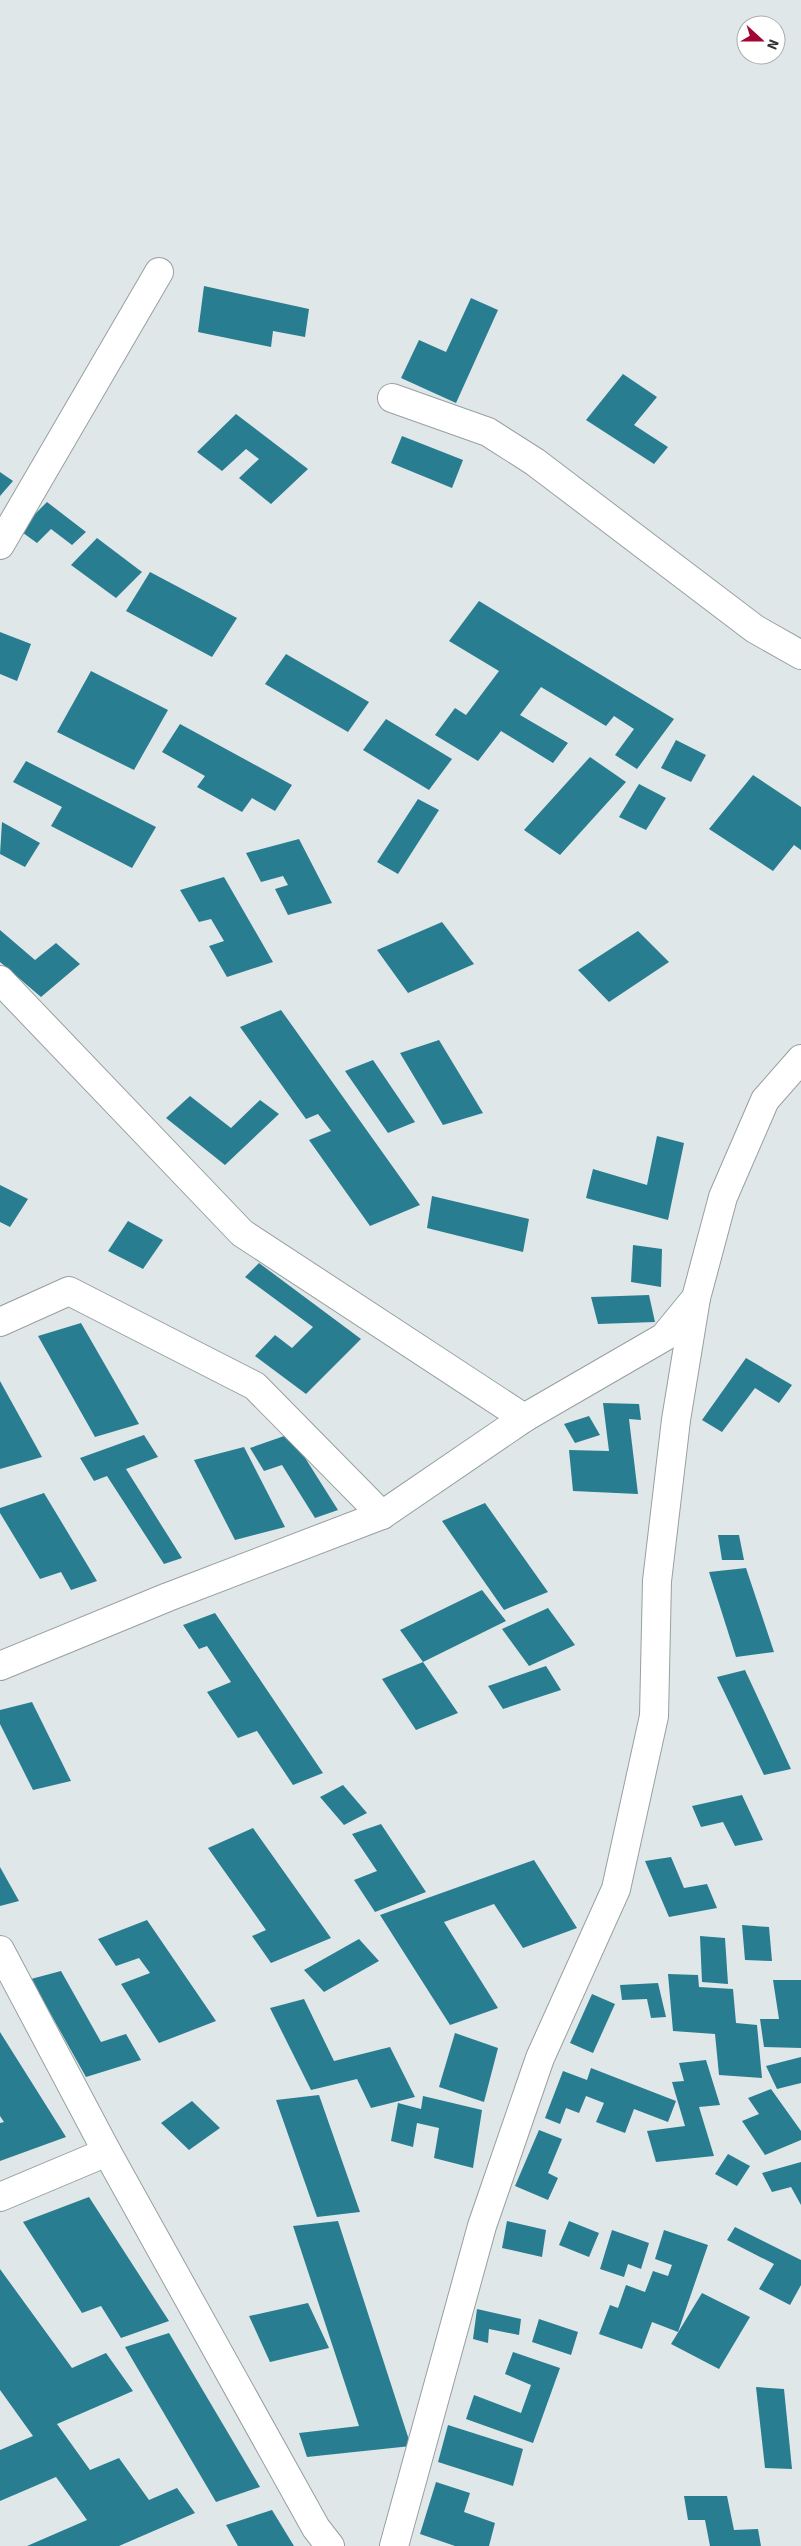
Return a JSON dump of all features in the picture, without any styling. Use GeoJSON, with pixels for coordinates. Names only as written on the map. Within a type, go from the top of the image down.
{"type":"FeatureCollection","features":[{"type":"Feature","properties":{"kind":"street"},"geometry":{"type":"LineString","coordinates":[[0,545],[159,272]]}},
{"type":"Feature","properties":{"kind":"street"},"geometry":{"type":"LineString","coordinates":[[392,398],[488,432],[535,462],[755,628],[801,655]]}},
{"type":"Feature","properties":{"kind":"street"},"geometry":{"type":"LineString","coordinates":[[0,980],[242,1233],[524,1418]]}},
{"type":"Feature","properties":{"kind":"street"},"geometry":{"type":"LineString","coordinates":[[394,2546],[482,2226],[540,2058],[616,1889],[654,1716],[657,1581],[676,1420],[696,1298],[723,1197],[765,1100],[801,1058]]}},
{"type":"Feature","properties":{"kind":"street"},"geometry":{"type":"LineString","coordinates":[[0,1322],[69,1291],[255,1386],[382,1515]]}},
{"type":"Feature","properties":{"kind":"street"},"geometry":{"type":"LineString","coordinates":[[0,1666],[168,1597],[382,1515],[524,1418],[664,1336],[696,1298]]}},
{"type":"Feature","properties":{"kind":"street"},"geometry":{"type":"LineString","coordinates":[[0,1950],[107,2152],[316,2528],[330,2546]]}},
{"type":"Feature","properties":{"kind":"street"},"geometry":{"type":"LineString","coordinates":[[0,2197],[107,2152]]}},
{"type":"Feature","properties":{"kind":"building"},"geometry":{"type":"Polygon","coordinates":[[[204,286],[309,309],[305,337],[273,331],[271,347],[198,332],[204,286]]]}},
{"type":"Feature","properties":{"kind":"building"},"geometry":{"type":"Polygon","coordinates":[[[471,298],[498,310],[456,403],[401,378],[419,340],[446,352],[471,298]]]}},
{"type":"Feature","properties":{"kind":"building"},"geometry":{"type":"Polygon","coordinates":[[[623,374],[657,397],[634,425],[668,447],[654,464],[586,420],[623,374]]]}},
{"type":"Feature","properties":{"kind":"building"},"geometry":{"type":"Polygon","coordinates":[[[236,414],[308,469],[271,504],[239,478],[259,459],[246,449],[222,471],[197,452],[236,414]]]}},
{"type":"Feature","properties":{"kind":"building"},"geometry":{"type":"Polygon","coordinates":[[[402,436],[463,460],[452,488],[391,463],[402,436]]]}},
{"type":"Feature","properties":{"kind":"building"},"geometry":{"type":"Polygon","coordinates":[[[0,472],[13,481],[0,496],[0,472]]]}},
{"type":"Feature","properties":{"kind":"building"},"geometry":{"type":"Polygon","coordinates":[[[47,502],[86,532],[72,545],[51,529],[37,543],[19,530],[47,502]]]}},
{"type":"Feature","properties":{"kind":"building"},"geometry":{"type":"Polygon","coordinates":[[[97,538],[142,572],[116,598],[71,565],[97,538]]]}},
{"type":"Feature","properties":{"kind":"building"},"geometry":{"type":"Polygon","coordinates":[[[150,572],[237,618],[212,657],[126,611],[150,572]]]}},
{"type":"Feature","properties":{"kind":"building"},"geometry":{"type":"Polygon","coordinates":[[[479,601],[674,719],[637,769],[615,755],[634,729],[614,716],[606,726],[541,687],[520,715],[568,743],[553,763],[501,731],[478,761],[435,735],[455,708],[466,715],[499,671],[449,641],[479,601]]]}},
{"type":"Feature","properties":{"kind":"building"},"geometry":{"type":"Polygon","coordinates":[[[0,632],[31,644],[17,681],[0,674],[0,632]]]}},
{"type":"Feature","properties":{"kind":"building"},"geometry":{"type":"Polygon","coordinates":[[[286,654],[369,702],[348,732],[265,684],[286,654]]]}},
{"type":"Feature","properties":{"kind":"building"},"geometry":{"type":"Polygon","coordinates":[[[91,671],[168,710],[134,770],[57,732],[91,671]]]}},
{"type":"Feature","properties":{"kind":"building"},"geometry":{"type":"Polygon","coordinates":[[[386,719],[452,759],[429,790],[363,750],[386,719]]]}},
{"type":"Feature","properties":{"kind":"building"},"geometry":{"type":"Polygon","coordinates":[[[180,724],[292,785],[275,811],[252,798],[242,812],[197,787],[205,776],[162,752],[180,724]]]}},
{"type":"Feature","properties":{"kind":"building"},"geometry":{"type":"Polygon","coordinates":[[[676,740],[706,755],[691,782],[661,768],[676,740]]]}},
{"type":"Feature","properties":{"kind":"building"},"geometry":{"type":"Polygon","coordinates":[[[590,757],[626,782],[560,855],[524,830],[590,757]]]}},
{"type":"Feature","properties":{"kind":"building"},"geometry":{"type":"Polygon","coordinates":[[[26,761],[156,827],[132,868],[51,826],[62,807],[13,782],[26,761]]]}},
{"type":"Feature","properties":{"kind":"building"},"geometry":{"type":"Polygon","coordinates":[[[753,775],[801,807],[801,850],[794,845],[773,871],[709,829],[753,775]]]}},
{"type":"Feature","properties":{"kind":"building"},"geometry":{"type":"Polygon","coordinates":[[[639,784],[666,798],[646,830],[619,817],[639,784]]]}},
{"type":"Feature","properties":{"kind":"building"},"geometry":{"type":"Polygon","coordinates":[[[418,799],[439,810],[398,874],[377,862],[418,799]]]}},
{"type":"Feature","properties":{"kind":"building"},"geometry":{"type":"Polygon","coordinates":[[[2,822],[40,843],[25,867],[0,854],[2,822]]]}},
{"type":"Feature","properties":{"kind":"building"},"geometry":{"type":"Polygon","coordinates":[[[299,839],[332,903],[288,915],[275,889],[288,885],[283,876],[261,882],[246,853],[299,839]]]}},
{"type":"Feature","properties":{"kind":"building"},"geometry":{"type":"Polygon","coordinates":[[[224,877],[273,962],[227,977],[209,946],[224,941],[211,919],[199,922],[180,890],[224,877]]]}},
{"type":"Feature","properties":{"kind":"building"},"geometry":{"type":"Polygon","coordinates":[[[442,922],[474,964],[408,993],[377,950],[442,922]]]}},
{"type":"Feature","properties":{"kind":"building"},"geometry":{"type":"Polygon","coordinates":[[[0,930],[35,960],[56,943],[80,964],[41,997],[0,962],[0,930]]]}},
{"type":"Feature","properties":{"kind":"building"},"geometry":{"type":"Polygon","coordinates":[[[638,931],[669,962],[609,1002],[578,970],[638,931]]]}},
{"type":"Feature","properties":{"kind":"building"},"geometry":{"type":"Polygon","coordinates":[[[281,1010],[420,1205],[370,1226],[309,1140],[331,1131],[318,1114],[306,1119],[240,1027],[281,1010]]]}},
{"type":"Feature","properties":{"kind":"building"},"geometry":{"type":"Polygon","coordinates":[[[439,1040],[483,1113],[443,1125],[400,1053],[439,1040]]]}},
{"type":"Feature","properties":{"kind":"building"},"geometry":{"type":"Polygon","coordinates":[[[373,1060],[415,1122],[388,1133],[345,1071],[373,1060]]]}},
{"type":"Feature","properties":{"kind":"building"},"geometry":{"type":"Polygon","coordinates":[[[190,1096],[231,1128],[260,1100],[279,1114],[225,1165],[166,1118],[190,1096]]]}},
{"type":"Feature","properties":{"kind":"building"},"geometry":{"type":"Polygon","coordinates":[[[657,1136],[684,1143],[668,1220],[586,1198],[593,1169],[647,1185],[657,1136]]]}},
{"type":"Feature","properties":{"kind":"building"},"geometry":{"type":"Polygon","coordinates":[[[0,1185],[28,1199],[10,1227],[0,1222],[0,1185]]]}},
{"type":"Feature","properties":{"kind":"building"},"geometry":{"type":"Polygon","coordinates":[[[432,1196],[529,1219],[523,1252],[427,1228],[432,1196]]]}},
{"type":"Feature","properties":{"kind":"building"},"geometry":{"type":"Polygon","coordinates":[[[128,1221],[163,1240],[143,1269],[108,1251],[128,1221]]]}},
{"type":"Feature","properties":{"kind":"building"},"geometry":{"type":"Polygon","coordinates":[[[633,1245],[662,1249],[661,1287],[631,1282],[633,1245]]]}},
{"type":"Feature","properties":{"kind":"building"},"geometry":{"type":"Polygon","coordinates":[[[259,1263],[361,1339],[306,1394],[255,1356],[275,1335],[292,1348],[313,1327],[245,1277],[259,1263]]]}},
{"type":"Feature","properties":{"kind":"building"},"geometry":{"type":"Polygon","coordinates":[[[649,1295],[655,1322],[598,1324],[591,1297],[649,1295]]]}},
{"type":"Feature","properties":{"kind":"building"},"geometry":{"type":"Polygon","coordinates":[[[81,1323],[139,1424],[95,1437],[38,1336],[81,1323]]]}},
{"type":"Feature","properties":{"kind":"building"},"geometry":{"type":"Polygon","coordinates":[[[746,1358],[792,1385],[779,1403],[755,1388],[722,1432],[702,1420],[746,1358]]]}},
{"type":"Feature","properties":{"kind":"building"},"geometry":{"type":"Polygon","coordinates":[[[0,1381],[42,1457],[0,1469],[0,1381]]]}},
{"type":"Feature","properties":{"kind":"building"},"geometry":{"type":"Polygon","coordinates":[[[603,1403],[639,1404],[641,1420],[629,1419],[638,1494],[573,1491],[569,1450],[609,1451],[603,1403]]]}},
{"type":"Feature","properties":{"kind":"building"},"geometry":{"type":"Polygon","coordinates":[[[589,1416],[600,1435],[575,1443],[564,1424],[589,1416]]]}},
{"type":"Feature","properties":{"kind":"building"},"geometry":{"type":"Polygon","coordinates":[[[290,1434],[338,1510],[315,1518],[282,1465],[264,1471],[250,1448],[290,1434]]]}},
{"type":"Feature","properties":{"kind":"building"},"geometry":{"type":"Polygon","coordinates":[[[144,1435],[158,1457],[126,1469],[182,1558],[164,1564],[107,1476],[94,1481],[80,1458],[144,1435]]]}},
{"type":"Feature","properties":{"kind":"building"},"geometry":{"type":"Polygon","coordinates":[[[244,1447],[285,1527],[235,1540],[194,1460],[244,1447]]]}},
{"type":"Feature","properties":{"kind":"building"},"geometry":{"type":"Polygon","coordinates":[[[44,1493],[97,1581],[71,1590],[61,1572],[40,1579],[0,1513],[0,1508],[44,1493]]]}},
{"type":"Feature","properties":{"kind":"building"},"geometry":{"type":"Polygon","coordinates":[[[485,1503],[548,1592],[504,1610],[442,1521],[485,1503]]]}},
{"type":"Feature","properties":{"kind":"building"},"geometry":{"type":"Polygon","coordinates":[[[718,1535],[739,1535],[744,1560],[722,1560],[718,1535]]]}},
{"type":"Feature","properties":{"kind":"building"},"geometry":{"type":"Polygon","coordinates":[[[746,1568],[774,1652],[736,1657],[709,1572],[746,1568]]]}},
{"type":"Feature","properties":{"kind":"building"},"geometry":{"type":"Polygon","coordinates":[[[482,1590],[506,1621],[423,1662],[400,1630],[482,1590]]]}},
{"type":"Feature","properties":{"kind":"building"},"geometry":{"type":"Polygon","coordinates":[[[548,1608],[575,1645],[529,1666],[502,1629],[548,1608]]]}},
{"type":"Feature","properties":{"kind":"building"},"geometry":{"type":"Polygon","coordinates":[[[215,1613],[323,1773],[293,1785],[257,1731],[238,1738],[207,1692],[231,1682],[207,1646],[199,1649],[183,1625],[215,1613]]]}},
{"type":"Feature","properties":{"kind":"building"},"geometry":{"type":"Polygon","coordinates":[[[423,1662],[458,1713],[416,1730],[382,1679],[423,1662]]]}},
{"type":"Feature","properties":{"kind":"building"},"geometry":{"type":"Polygon","coordinates":[[[546,1666],[561,1690],[503,1709],[488,1686],[546,1666]]]}},
{"type":"Feature","properties":{"kind":"building"},"geometry":{"type":"Polygon","coordinates":[[[745,1670],[791,1769],[764,1775],[717,1677],[745,1670]]]}},
{"type":"Feature","properties":{"kind":"building"},"geometry":{"type":"Polygon","coordinates":[[[32,1702],[71,1781],[33,1790],[0,1724],[0,1710],[32,1702]]]}},
{"type":"Feature","properties":{"kind":"building"},"geometry":{"type":"Polygon","coordinates":[[[343,1785],[367,1813],[344,1825],[320,1797],[343,1785]]]}},
{"type":"Feature","properties":{"kind":"building"},"geometry":{"type":"Polygon","coordinates":[[[742,1795],[763,1840],[735,1846],[723,1822],[701,1827],[692,1806],[742,1795]]]}},
{"type":"Feature","properties":{"kind":"building"},"geometry":{"type":"Polygon","coordinates":[[[381,1824],[426,1892],[375,1912],[354,1880],[377,1871],[352,1834],[381,1824]]]}},
{"type":"Feature","properties":{"kind":"building"},"geometry":{"type":"Polygon","coordinates":[[[253,1828],[331,1938],[271,1963],[252,1936],[266,1930],[208,1848],[253,1828]]]}},
{"type":"Feature","properties":{"kind":"building"},"geometry":{"type":"Polygon","coordinates":[[[671,1857],[684,1888],[707,1884],[717,1908],[669,1917],[645,1861],[671,1857]]]}},
{"type":"Feature","properties":{"kind":"building"},"geometry":{"type":"Polygon","coordinates":[[[534,1860],[577,1928],[523,1948],[494,1904],[444,1922],[498,2008],[450,2025],[380,1915],[534,1860]]]}},
{"type":"Feature","properties":{"kind":"building"},"geometry":{"type":"Polygon","coordinates":[[[0,1867],[19,1901],[0,1906],[0,1867]]]}},
{"type":"Feature","properties":{"kind":"building"},"geometry":{"type":"Polygon","coordinates":[[[147,1920],[216,2021],[159,2043],[121,1984],[150,1973],[139,1958],[116,1966],[98,1939],[147,1920]]]}},
{"type":"Feature","properties":{"kind":"building"},"geometry":{"type":"Polygon","coordinates":[[[742,1925],[769,1927],[772,1961],[745,1960],[742,1925]]]}},
{"type":"Feature","properties":{"kind":"building"},"geometry":{"type":"Polygon","coordinates":[[[700,1936],[725,1938],[728,1984],[702,1982],[700,1936]]]}},
{"type":"Feature","properties":{"kind":"building"},"geometry":{"type":"Polygon","coordinates":[[[359,1939],[379,1961],[324,1992],[304,1970],[359,1939]]]}},
{"type":"Feature","properties":{"kind":"building"},"geometry":{"type":"Polygon","coordinates":[[[61,1971],[101,2042],[126,2034],[141,2060],[86,2077],[31,1979],[61,1971]]]}},
{"type":"Feature","properties":{"kind":"building"},"geometry":{"type":"Polygon","coordinates":[[[668,1974],[698,1975],[699,1987],[733,1989],[736,2023],[757,2025],[762,2078],[719,2075],[715,2034],[673,2031],[668,1974]]]}},
{"type":"Feature","properties":{"kind":"building"},"geometry":{"type":"Polygon","coordinates":[[[773,1980],[801,1980],[801,2048],[764,2047],[760,2019],[779,2019],[773,1980]]]}},
{"type":"Feature","properties":{"kind":"building"},"geometry":{"type":"Polygon","coordinates":[[[658,1983],[666,2017],[651,2018],[647,1999],[622,2000],[620,1985],[658,1983]]]}},
{"type":"Feature","properties":{"kind":"building"},"geometry":{"type":"Polygon","coordinates":[[[592,1994],[615,2004],[593,2053],[570,2043],[592,1994]]]}},
{"type":"Feature","properties":{"kind":"building"},"geometry":{"type":"Polygon","coordinates":[[[304,1999],[334,2061],[390,2047],[415,2097],[371,2108],[357,2079],[311,2090],[270,2008],[304,1999]]]}},
{"type":"Feature","properties":{"kind":"building"},"geometry":{"type":"Polygon","coordinates":[[[0,2032],[66,2137],[0,2161],[0,2123],[4,2122],[0,2116],[0,2032]]]}},
{"type":"Feature","properties":{"kind":"building"},"geometry":{"type":"Polygon","coordinates":[[[455,2033],[498,2048],[484,2102],[439,2087],[455,2033]]]}},
{"type":"Feature","properties":{"kind":"building"},"geometry":{"type":"Polygon","coordinates":[[[801,2057],[801,2083],[777,2089],[766,2066],[801,2057]]]}},
{"type":"Feature","properties":{"kind":"building"},"geometry":{"type":"Polygon","coordinates":[[[706,2060],[720,2105],[699,2107],[714,2156],[656,2162],[647,2131],[685,2126],[672,2082],[684,2081],[679,2063],[706,2060]]]}},
{"type":"Feature","properties":{"kind":"building"},"geometry":{"type":"Polygon","coordinates":[[[591,2068],[676,2101],[668,2122],[634,2109],[625,2133],[596,2122],[604,2103],[586,2096],[579,2113],[566,2108],[560,2124],[545,2118],[563,2071],[587,2080],[591,2068]]]}},
{"type":"Feature","properties":{"kind":"building"},"geometry":{"type":"Polygon","coordinates":[[[771,2089],[801,2131],[801,2140],[765,2155],[742,2121],[759,2114],[748,2098],[771,2089]]]}},
{"type":"Feature","properties":{"kind":"building"},"geometry":{"type":"Polygon","coordinates":[[[319,2095],[360,2212],[317,2217],[276,2100],[319,2095]]]}},
{"type":"Feature","properties":{"kind":"building"},"geometry":{"type":"Polygon","coordinates":[[[423,2096],[482,2110],[473,2168],[434,2158],[439,2128],[417,2123],[413,2147],[391,2141],[398,2103],[421,2109],[423,2096]]]}},
{"type":"Feature","properties":{"kind":"building"},"geometry":{"type":"Polygon","coordinates":[[[192,2101],[220,2128],[189,2150],[161,2123],[192,2101]]]}},
{"type":"Feature","properties":{"kind":"building"},"geometry":{"type":"Polygon","coordinates":[[[539,2130],[562,2139],[548,2173],[558,2178],[548,2200],[515,2186],[539,2130]]]}},
{"type":"Feature","properties":{"kind":"building"},"geometry":{"type":"Polygon","coordinates":[[[728,2154],[750,2166],[737,2186],[715,2174],[728,2154]]]}},
{"type":"Feature","properties":{"kind":"building"},"geometry":{"type":"Polygon","coordinates":[[[801,2162],[801,2205],[791,2187],[772,2192],[762,2173],[801,2162]]]}},
{"type":"Feature","properties":{"kind":"building"},"geometry":{"type":"Polygon","coordinates":[[[89,2197],[169,2321],[121,2338],[101,2306],[82,2313],[23,2222],[89,2197]]]}},
{"type":"Feature","properties":{"kind":"building"},"geometry":{"type":"Polygon","coordinates":[[[338,2221],[411,2446],[307,2457],[299,2433],[359,2426],[293,2226],[338,2221]]]}},
{"type":"Feature","properties":{"kind":"building"},"geometry":{"type":"Polygon","coordinates":[[[507,2221],[546,2230],[542,2257],[502,2248],[507,2221]]]}},
{"type":"Feature","properties":{"kind":"building"},"geometry":{"type":"Polygon","coordinates":[[[569,2221],[599,2233],[589,2257],[559,2245],[569,2221]]]}},
{"type":"Feature","properties":{"kind":"building"},"geometry":{"type":"Polygon","coordinates":[[[735,2227],[801,2260],[801,2285],[790,2305],[759,2289],[774,2264],[727,2240],[735,2227]]]}},
{"type":"Feature","properties":{"kind":"building"},"geometry":{"type":"Polygon","coordinates":[[[612,2230],[649,2243],[641,2269],[628,2264],[624,2277],[600,2269],[612,2230]]]}},
{"type":"Feature","properties":{"kind":"building"},"geometry":{"type":"Polygon","coordinates":[[[664,2230],[708,2245],[678,2332],[652,2322],[642,2349],[599,2334],[610,2305],[618,2308],[626,2285],[645,2292],[653,2271],[668,2276],[672,2265],[655,2259],[664,2230]]]}},
{"type":"Feature","properties":{"kind":"building"},"geometry":{"type":"Polygon","coordinates":[[[0,2269],[72,2368],[106,2353],[133,2391],[57,2424],[90,2470],[119,2458],[149,2500],[177,2488],[195,2513],[119,2546],[27,2546],[87,2520],[56,2477],[0,2501],[0,2450],[33,2436],[0,2390],[0,2269]]]}},
{"type":"Feature","properties":{"kind":"building"},"geometry":{"type":"Polygon","coordinates":[[[702,2293],[750,2317],[719,2369],[671,2344],[702,2293]]]}},
{"type":"Feature","properties":{"kind":"building"},"geometry":{"type":"Polygon","coordinates":[[[308,2303],[329,2348],[270,2362],[249,2316],[308,2303]]]}},
{"type":"Feature","properties":{"kind":"building"},"geometry":{"type":"Polygon","coordinates":[[[477,2309],[521,2319],[519,2335],[489,2329],[488,2343],[473,2339],[477,2309]]]}},
{"type":"Feature","properties":{"kind":"building"},"geometry":{"type":"Polygon","coordinates":[[[539,2319],[578,2332],[571,2355],[532,2342],[539,2319]]]}},
{"type":"Feature","properties":{"kind":"building"},"geometry":{"type":"Polygon","coordinates":[[[169,2333],[260,2487],[216,2502],[125,2347],[169,2333]]]}},
{"type":"Feature","properties":{"kind":"building"},"geometry":{"type":"Polygon","coordinates":[[[513,2352],[560,2368],[533,2443],[466,2419],[474,2395],[521,2413],[531,2385],[505,2374],[513,2352]]]}},
{"type":"Feature","properties":{"kind":"building"},"geometry":{"type":"Polygon","coordinates":[[[756,2387],[784,2389],[792,2469],[765,2468],[756,2387]]]}},
{"type":"Feature","properties":{"kind":"building"},"geometry":{"type":"Polygon","coordinates":[[[448,2425],[523,2449],[513,2486],[438,2462],[448,2425]]]}},
{"type":"Feature","properties":{"kind":"building"},"geometry":{"type":"Polygon","coordinates":[[[436,2482],[470,2493],[464,2512],[495,2523],[489,2546],[455,2546],[420,2534],[436,2482]]]}},
{"type":"Feature","properties":{"kind":"building"},"geometry":{"type":"Polygon","coordinates":[[[684,2496],[727,2496],[734,2530],[758,2529],[761,2546],[710,2546],[705,2520],[688,2520],[684,2496]]]}},
{"type":"Feature","properties":{"kind":"building"},"geometry":{"type":"Polygon","coordinates":[[[272,2510],[294,2546],[238,2546],[226,2525],[272,2510]]]}}]}
